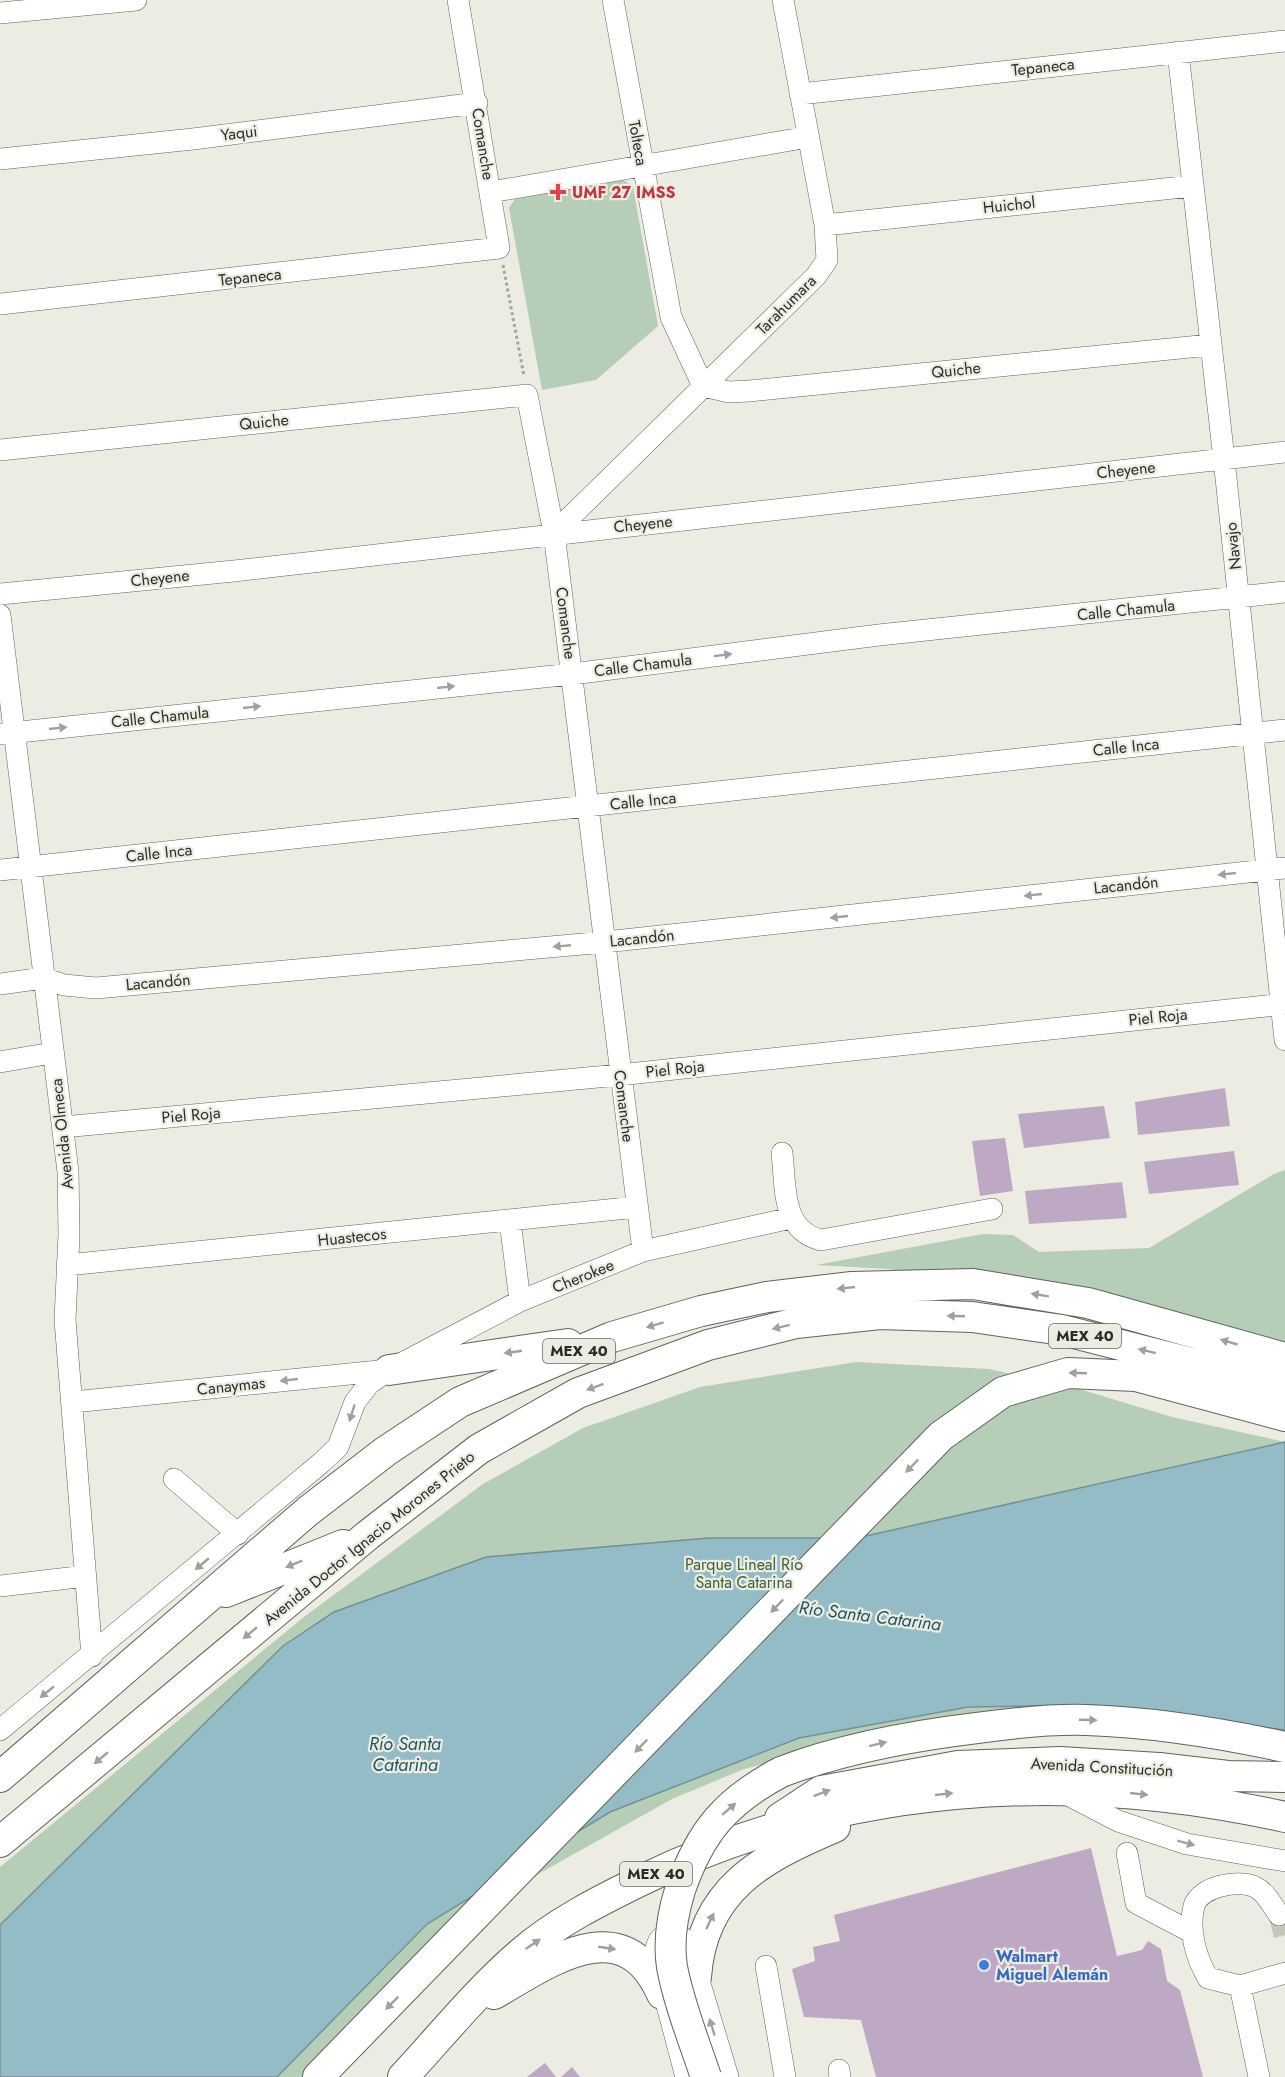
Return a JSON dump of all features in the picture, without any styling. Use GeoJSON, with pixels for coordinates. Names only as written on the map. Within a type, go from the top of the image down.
{"type":"FeatureCollection","features":[{"type":"Feature","properties":{"kind":"highway","name":"MEX 40"},"geometry":{"type":"LineString","coordinates":[[0,1777],[308,1510],[387,1451],[460,1402],[612,1337],[701,1311],[767,1298],[852,1287],[973,1284],[1088,1303],[1285,1358]]}},
{"type":"Feature","properties":{"kind":"highway","name":"Avenida Doctor Ignacio Morones Prieto"},"geometry":{"type":"LineString","coordinates":[[0,1842],[368,1535],[480,1449],[578,1393],[708,1345],[796,1323],[880,1314],[972,1317],[1062,1330],[1285,1387]]}},
{"type":"Feature","properties":{"kind":"highway"},"geometry":{"type":"LineString","coordinates":[[389,1370],[612,1337]]}},
{"type":"Feature","properties":{"kind":"highway"},"geometry":{"type":"LineString","coordinates":[[318,2077],[941,1436],[1004,1392],[1068,1373],[1136,1376],[1285,1416]]}},
{"type":"Feature","properties":{"kind":"highway"},"geometry":{"type":"LineString","coordinates":[[205,1600],[368,1535]]}},
{"type":"Feature","properties":{"kind":"highway"},"geometry":{"type":"LineString","coordinates":[[706,2077],[676,1984],[670,1939],[673,1916],[692,1856],[712,1826],[758,1786],[781,1772],[816,1759],[912,1736],[1030,1721],[1085,1720],[1137,1723],[1242,1737],[1285,1747]]}},
{"type":"Feature","properties":{"kind":"highway","name":"Avenida Constitución"},"geometry":{"type":"LineString","coordinates":[[755,1834],[820,1791],[958,1766],[1060,1762],[1228,1776],[1285,1777]]}},
{"type":"Feature","properties":{"kind":"highway"},"geometry":{"type":"LineString","coordinates":[[1228,1776],[1285,1787]]}},
{"type":"Feature","properties":{"kind":"highway","name":"MEX 40"},"geometry":{"type":"LineString","coordinates":[[403,2077],[521,1952],[579,1914],[662,1871],[755,1834],[826,1814],[887,1803],[962,1792],[1055,1789],[1155,1795],[1285,1817]]}},
{"type":"Feature","properties":{"kind":"highway"},"geometry":{"type":"LineString","coordinates":[[696,1977],[701,1945],[714,1912],[723,1898],[749,1871],[786,1849],[887,1803]]}},
{"type":"Feature","properties":{"kind":"highway"},"geometry":{"type":"LineString","coordinates":[[461,2014],[548,1963],[592,1946],[611,1947],[635,1959],[650,1974],[662,1994]]}},
{"type":"Feature","properties":{"kind":"street"},"geometry":{"type":"LineString","coordinates":[[0,13],[136,0]]}},
{"type":"Feature","properties":{"kind":"street","name":"Comanche"},"geometry":{"type":"LineString","coordinates":[[458,0],[477,103],[499,248]]}},
{"type":"Feature","properties":{"kind":"street","name":"Tolteca"},"geometry":{"type":"LineString","coordinates":[[613,0],[671,317],[703,386]]}},
{"type":"Feature","properties":{"kind":"street","name":"Tarahumara"},"geometry":{"type":"LineString","coordinates":[[554,533],[816,276],[826,260],[825,225],[783,0]]}},
{"type":"Feature","properties":{"kind":"street","name":"Tepaneca"},"geometry":{"type":"LineString","coordinates":[[800,94],[1285,41]]}},
{"type":"Feature","properties":{"kind":"street","name":"Navajo"},"geometry":{"type":"LineString","coordinates":[[1178,52],[1253,733],[1275,869],[1285,1040]]}},
{"type":"Feature","properties":{"kind":"street","name":"Yaqui"},"geometry":{"type":"LineString","coordinates":[[0,159],[193,139],[477,103]]}},
{"type":"Feature","properties":{"kind":"street"},"geometry":{"type":"LineString","coordinates":[[491,192],[808,137]]}},
{"type":"Feature","properties":{"kind":"street","name":"Huichol"},"geometry":{"type":"LineString","coordinates":[[825,225],[1192,186]]}},
{"type":"Feature","properties":{"kind":"street","name":"Tepaneca"},"geometry":{"type":"LineString","coordinates":[[0,304],[499,248]]}},
{"type":"Feature","properties":{"kind":"street","name":"Quiche"},"geometry":{"type":"LineString","coordinates":[[703,386],[729,392],[749,391],[1210,345]]}},
{"type":"Feature","properties":{"kind":"street","name":"Comanche"},"geometry":{"type":"LineString","coordinates":[[527,395],[554,533],[605,942],[619,1075],[643,1251]]}},
{"type":"Feature","properties":{"kind":"street","name":"Quiche"},"geometry":{"type":"LineString","coordinates":[[0,450],[527,395]]}},
{"type":"Feature","properties":{"kind":"street","name":"Cheyene"},"geometry":{"type":"LineString","coordinates":[[0,594],[1285,452]]}},
{"type":"Feature","properties":{"kind":"street","name":"Calle Chamula"},"geometry":{"type":"LineString","coordinates":[[6,733],[572,674],[879,635],[1285,592]]}},
{"type":"Feature","properties":{"kind":"street","name":"Avenida Olmeca"},"geometry":{"type":"LineString","coordinates":[[0,615],[6,733],[31,867],[68,1172],[65,1320],[92,1656]]}},
{"type":"Feature","properties":{"kind":"street","name":"Calle Inca"},"geometry":{"type":"LineString","coordinates":[[0,870],[1285,730]]}},
{"type":"Feature","properties":{"kind":"street","name":"Lacandón"},"geometry":{"type":"LineString","coordinates":[[0,984],[43,978],[64,985],[96,988],[605,942],[1275,869]]}},
{"type":"Feature","properties":{"kind":"street","name":"Piel Roja"},"geometry":{"type":"LineString","coordinates":[[63,1127],[619,1075],[1282,1004]]}},
{"type":"Feature","properties":{"kind":"street"},"geometry":{"type":"LineString","coordinates":[[0,1062],[52,1053]]}},
{"type":"Feature","properties":{"kind":"street"},"geometry":{"type":"LineString","coordinates":[[782,1153],[790,1218],[805,1236],[821,1240],[992,1209]]}},
{"type":"Feature","properties":{"kind":"street","name":"Huastecos"},"geometry":{"type":"LineString","coordinates":[[67,1265],[637,1207]]}},
{"type":"Feature","properties":{"kind":"street","name":"Cherokee"},"geometry":{"type":"LineString","coordinates":[[389,1370],[520,1301],[643,1251],[790,1218]]}},
{"type":"Feature","properties":{"kind":"street"},"geometry":{"type":"LineString","coordinates":[[510,1221],[520,1301]]}},
{"type":"Feature","properties":{"kind":"street"},"geometry":{"type":"LineString","coordinates":[[0,1730],[238,1534],[338,1447],[355,1402],[369,1384],[389,1370]]}},
{"type":"Feature","properties":{"kind":"street","name":"Canaymas"},"geometry":{"type":"LineString","coordinates":[[73,1402],[389,1370]]}},
{"type":"Feature","properties":{"kind":"street"},"geometry":{"type":"LineString","coordinates":[[174,1479],[238,1534]]}},
{"type":"Feature","properties":{"kind":"street"},"geometry":{"type":"LineString","coordinates":[[0,1586],[86,1576]]}},
{"type":"Feature","properties":{"kind":"street"},"geometry":{"type":"LineString","coordinates":[[1055,1789],[1118,1821],[1187,1844],[1285,1861]]}},
{"type":"Feature","properties":{"kind":"street"},"geometry":{"type":"LineString","coordinates":[[1127,1853],[1136,1903],[1193,1933]]}},
{"type":"Feature","properties":{"kind":"street"},"geometry":{"type":"LineString","coordinates":[[1279,1915],[1265,1894],[1255,1887],[1242,1883],[1217,1887],[1204,1893],[1194,1905],[1193,1933],[1198,1958],[1208,1978],[1240,1986],[1285,1973]]}},
{"type":"Feature","properties":{"kind":"street"},"geometry":{"type":"LineString","coordinates":[[686,2077],[662,1994],[654,1949],[661,1938],[667,1934],[679,1935],[688,1944],[696,1977],[728,2077]]}},
{"type":"Feature","properties":{"kind":"street"},"geometry":{"type":"LineString","coordinates":[[765,1966],[785,2077]]}},
{"type":"Feature","properties":{"kind":"street"},"geometry":{"type":"LineString","coordinates":[[1240,1986],[1259,2077]]}},
{"type":"Feature","properties":{"kind":"path"},"geometry":{"type":"LineString","coordinates":[[499,248],[527,395]]}},
{"type":"Feature","properties":{"kind":"green space"},"geometry":{"type":"Polygon","coordinates":[[[624,180],[633,187],[658,326],[596,380],[542,390],[509,208],[515,199],[624,180]]]}},
{"type":"Feature","properties":{"kind":"green space"},"geometry":{"type":"Polygon","coordinates":[[[1285,1170],[1285,1345],[1050,1292],[889,1269],[816,1265],[983,1234],[1013,1235],[1039,1252],[1149,1248],[1274,1174],[1285,1170]]]}},
{"type":"Feature","properties":{"kind":"green space","name":"Río Santa Catarina"},"geometry":{"type":"Polygon","coordinates":[[[856,1362],[989,1369],[1076,1388],[1172,1417],[1285,1442],[1285,1751],[1030,1719],[851,1742],[744,1769],[672,1799],[540,1873],[413,1968],[303,2077],[0,2077],[0,1867],[304,1617],[483,1484],[583,1428],[700,1387],[856,1362]]]}},
{"type":"Feature","properties":{"kind":"water","name":"Río Santa Catarina"},"geometry":{"type":"Polygon","coordinates":[[[1285,1442],[1285,1730],[1095,1705],[968,1707],[799,1738],[610,1812],[427,1924],[277,2077],[0,2077],[0,1925],[283,1646],[334,1612],[486,1557],[709,1538],[857,1538],[1285,1442]]]}},
{"type":"Feature","properties":{"kind":"building"},"geometry":{"type":"Polygon","coordinates":[[[1225,1088],[1230,1126],[1138,1135],[1135,1102],[1225,1088]]]}},
{"type":"Feature","properties":{"kind":"building"},"geometry":{"type":"Polygon","coordinates":[[[1104,1106],[1110,1138],[1024,1148],[1018,1114],[1104,1106]]]}},
{"type":"Feature","properties":{"kind":"building"},"geometry":{"type":"Polygon","coordinates":[[[1005,1138],[1013,1191],[980,1196],[972,1141],[1005,1138]]]}},
{"type":"Feature","properties":{"kind":"building"},"geometry":{"type":"Polygon","coordinates":[[[1234,1151],[1239,1185],[1149,1194],[1144,1162],[1234,1151]]]}},
{"type":"Feature","properties":{"kind":"building"},"geometry":{"type":"Polygon","coordinates":[[[1122,1182],[1127,1218],[1029,1224],[1025,1191],[1122,1182]]]}},
{"type":"Feature","properties":{"kind":"building","name":"Walmart Miguel Alemán"},"geometry":{"type":"Polygon","coordinates":[[[1091,1848],[1117,1956],[1142,1950],[1148,1941],[1161,1949],[1167,1981],[1180,1990],[1203,2077],[876,2077],[861,2020],[804,2017],[792,1969],[815,1961],[813,1947],[840,1941],[834,1915],[1091,1848]]]}},
{"type":"Feature","properties":{"kind":"building"},"geometry":{"type":"Polygon","coordinates":[[[545,2063],[556,2077],[527,2077],[545,2063]]]}},
{"type":"Feature","properties":{"kind":"building"},"geometry":{"type":"Polygon","coordinates":[[[572,2067],[580,2077],[561,2077],[572,2067]]]}},
{"type":"Feature","properties":{"kind":"tunnel"},"geometry":{"type":"LineString","coordinates":[[1279,1915],[1285,1938]]}},
{"type":"Feature","properties":{"kind":"place","name":"UMF 27 IMSS"},"geometry":{"type":"Point","coordinates":[558,192]}},
{"type":"Feature","properties":{"kind":"place","name":"Walmart Miguel Alemán"},"geometry":{"type":"Point","coordinates":[984,1965]}},
{"type":"Feature","properties":{"kind":"park label","name":"Parque Lineal Río Santa Catarina"},"geometry":{"type":"Point","coordinates":[744,1573]}}]}
